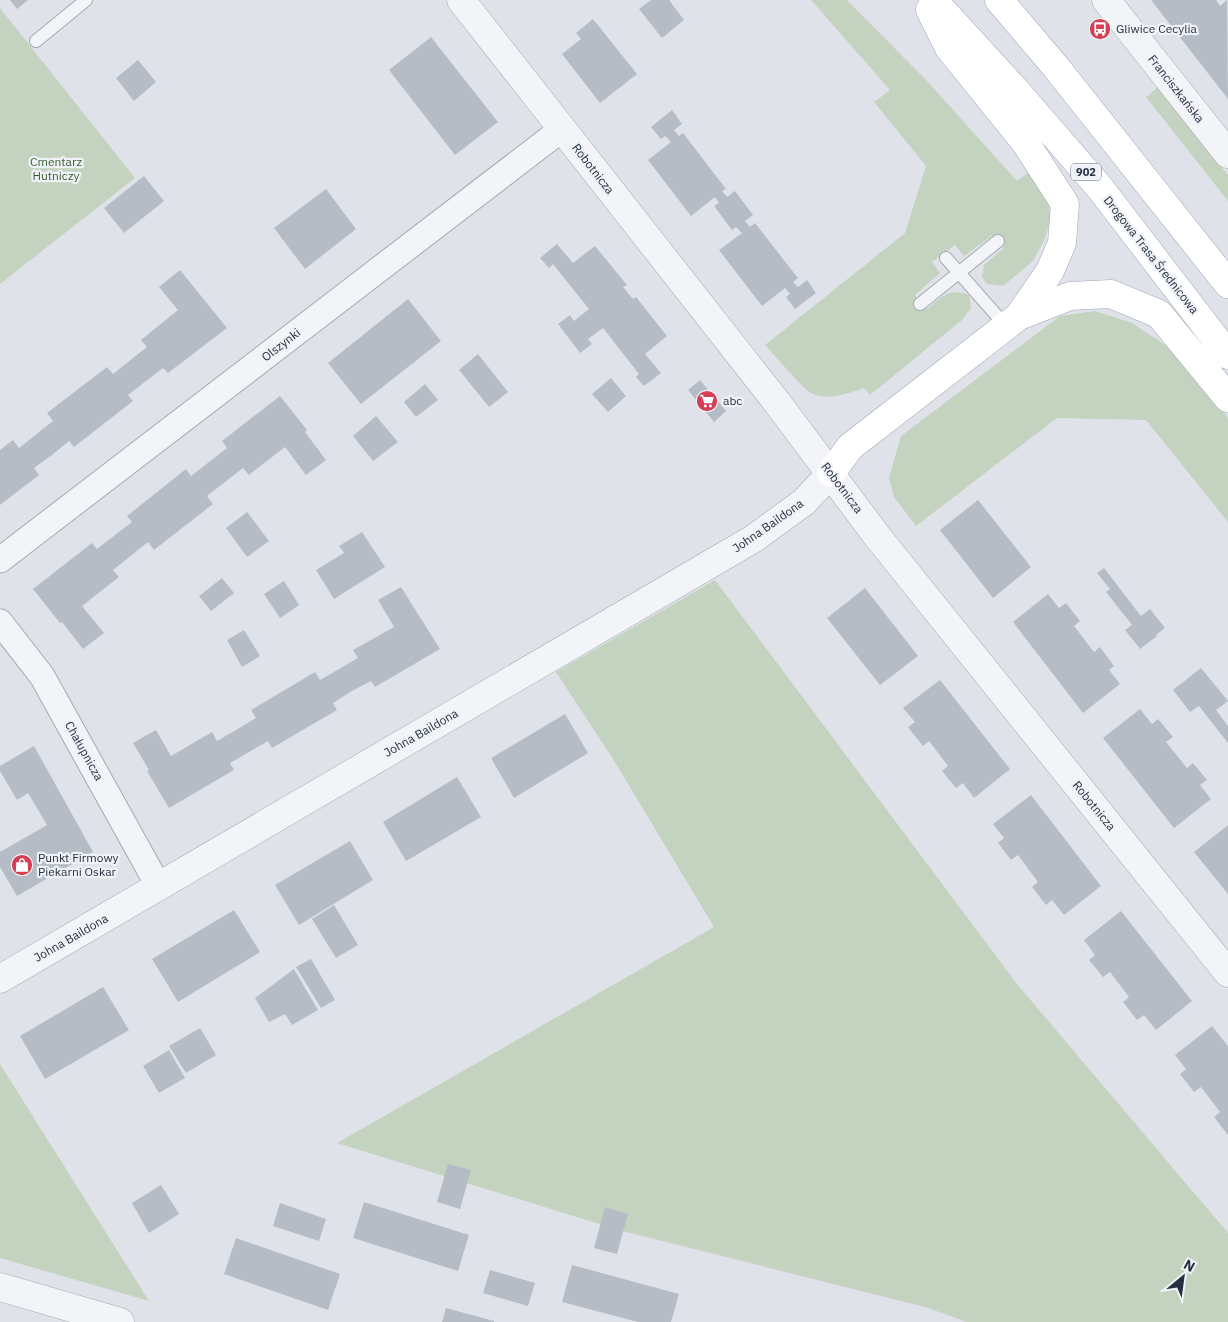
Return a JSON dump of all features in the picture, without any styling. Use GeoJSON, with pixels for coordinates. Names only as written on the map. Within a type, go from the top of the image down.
{"type":"FeatureCollection","features":[{"type":"Feature","properties":{"kind":"main road"},"geometry":{"type":"LineString","coordinates":[[925,0],[949,48],[1025,142],[1065,204],[1062,242],[1050,271],[1012,321]]}},
{"type":"Feature","properties":{"kind":"main road","name":"Drogowa Trasa Średnicowa"},"geometry":{"type":"LineString","coordinates":[[933,0],[1017,92],[1100,188],[1228,354]]}},
{"type":"Feature","properties":{"kind":"main road"},"geometry":{"type":"LineString","coordinates":[[999,0],[1061,74],[1228,284]]}},
{"type":"Feature","properties":{"kind":"main road"},"geometry":{"type":"LineString","coordinates":[[831,473],[850,447],[1012,321],[1070,296],[1111,294],[1158,314],[1228,398]]}},
{"type":"Feature","properties":{"kind":"street","name":"Robotnicza"},"geometry":{"type":"LineString","coordinates":[[461,0],[884,543],[1228,973]]}},
{"type":"Feature","properties":{"kind":"street","name":"Franciszkańska"},"geometry":{"type":"LineString","coordinates":[[1106,0],[1228,154]]}},
{"type":"Feature","properties":{"kind":"street","name":"Olszynki"},"geometry":{"type":"LineString","coordinates":[[0,560],[562,129]]}},
{"type":"Feature","properties":{"kind":"street","name":"Johna Baildona"},"geometry":{"type":"LineString","coordinates":[[0,979],[753,539],[804,502],[831,473]]}},
{"type":"Feature","properties":{"kind":"street","name":"Chałupnicza"},"geometry":{"type":"LineString","coordinates":[[0,622],[42,676],[159,887]]}},
{"type":"Feature","properties":{"kind":"street"},"geometry":{"type":"LineString","coordinates":[[0,1287],[120,1322]]}},
{"type":"Feature","properties":{"kind":"lane"},"geometry":{"type":"LineString","coordinates":[[36,40],[86,0]]}},
{"type":"Feature","properties":{"kind":"lane"},"geometry":{"type":"LineString","coordinates":[[920,304],[998,242]]}},
{"type":"Feature","properties":{"kind":"lane"},"geometry":{"type":"LineString","coordinates":[[946,258],[959,273],[1012,321]]}},
{"type":"Feature","properties":{"kind":"green space"},"geometry":{"type":"Polygon","coordinates":[[[811,0],[847,0],[927,81],[1017,181],[1032,170],[1048,198],[1051,219],[1044,241],[1033,261],[1003,286],[987,284],[982,277],[984,265],[1004,248],[992,236],[964,256],[955,245],[932,262],[940,273],[915,295],[927,309],[946,294],[962,293],[969,295],[971,308],[962,320],[870,395],[864,388],[831,397],[811,393],[795,379],[765,345],[905,233],[926,166],[874,102],[890,90],[811,0]]]}},
{"type":"Feature","properties":{"kind":"green space","name":"Cmentarz Hutniczy"},"geometry":{"type":"Polygon","coordinates":[[[0,8],[135,178],[0,284],[0,8]]]}},
{"type":"Feature","properties":{"kind":"green space"},"geometry":{"type":"Polygon","coordinates":[[[1158,87],[1228,175],[1228,201],[1146,97],[1158,87]]]}},
{"type":"Feature","properties":{"kind":"green space"},"geometry":{"type":"Polygon","coordinates":[[[1095,311],[1132,323],[1179,354],[1228,418],[1228,522],[1146,420],[1057,418],[916,526],[894,497],[889,478],[901,436],[1060,316],[1095,311]]]}},
{"type":"Feature","properties":{"kind":"green space"},"geometry":{"type":"Polygon","coordinates":[[[715,580],[1017,984],[1228,1233],[1228,1322],[967,1322],[925,1307],[622,1231],[337,1143],[714,927],[613,759],[556,672],[715,580]]]}},
{"type":"Feature","properties":{"kind":"green space"},"geometry":{"type":"Polygon","coordinates":[[[0,1064],[149,1301],[0,1258],[0,1064]]]}},
{"type":"Feature","properties":{"kind":"building"},"geometry":{"type":"Polygon","coordinates":[[[10,0],[28,0],[17,9],[10,0]]]}},
{"type":"Feature","properties":{"kind":"building"},"geometry":{"type":"Polygon","coordinates":[[[651,0],[669,0],[684,20],[662,38],[639,9],[651,0]]]}},
{"type":"Feature","properties":{"kind":"building"},"geometry":{"type":"Polygon","coordinates":[[[1151,0],[1216,0],[1220,6],[1227,0],[1228,99],[1151,0]]]}},
{"type":"Feature","properties":{"kind":"building"},"geometry":{"type":"Polygon","coordinates":[[[593,19],[637,74],[600,103],[562,54],[581,39],[576,33],[593,19]]]}},
{"type":"Feature","properties":{"kind":"building"},"geometry":{"type":"Polygon","coordinates":[[[431,37],[498,122],[455,155],[389,70],[431,37]]]}},
{"type":"Feature","properties":{"kind":"building"},"geometry":{"type":"Polygon","coordinates":[[[138,60],[156,82],[134,101],[116,78],[138,60]]]}},
{"type":"Feature","properties":{"kind":"building"},"geometry":{"type":"Polygon","coordinates":[[[672,110],[682,124],[674,130],[679,136],[683,133],[726,189],[722,191],[727,197],[735,191],[753,215],[745,221],[750,227],[755,223],[798,278],[793,282],[798,287],[807,280],[816,293],[795,309],[786,297],[790,294],[785,288],[762,306],[719,250],[742,233],[736,227],[732,230],[714,206],[719,203],[715,197],[691,216],[648,160],[671,142],[665,136],[661,139],[651,127],[672,110]]]}},
{"type":"Feature","properties":{"kind":"building"},"geometry":{"type":"Polygon","coordinates":[[[144,176],[164,201],[124,233],[104,208],[144,176]]]}},
{"type":"Feature","properties":{"kind":"building"},"geometry":{"type":"Polygon","coordinates":[[[326,189],[356,229],[305,269],[274,228],[326,189]]]}},
{"type":"Feature","properties":{"kind":"building"},"geometry":{"type":"Polygon","coordinates":[[[557,244],[573,263],[595,246],[627,285],[623,287],[633,299],[636,297],[667,336],[645,354],[661,373],[644,386],[636,377],[639,374],[603,328],[588,339],[592,344],[580,353],[558,324],[570,315],[574,321],[589,309],[553,264],[549,268],[540,258],[557,244]]]}},
{"type":"Feature","properties":{"kind":"building"},"geometry":{"type":"Polygon","coordinates":[[[180,270],[227,328],[168,373],[163,368],[128,395],[133,401],[74,447],[69,441],[34,468],[39,475],[0,505],[0,450],[13,440],[19,448],[53,421],[47,413],[107,367],[113,374],[147,347],[141,340],[178,310],[159,287],[180,270]]]}},
{"type":"Feature","properties":{"kind":"building"},"geometry":{"type":"Polygon","coordinates":[[[408,299],[441,341],[361,404],[328,363],[408,299]]]}},
{"type":"Feature","properties":{"kind":"building"},"geometry":{"type":"Polygon","coordinates":[[[478,354],[508,392],[489,407],[459,370],[478,354]]]}},
{"type":"Feature","properties":{"kind":"building"},"geometry":{"type":"Polygon","coordinates":[[[611,378],[626,396],[608,412],[592,394],[611,378]]]}},
{"type":"Feature","properties":{"kind":"building","name":"abc"},"geometry":{"type":"Polygon","coordinates":[[[700,380],[726,411],[714,422],[688,390],[700,380]]]}},
{"type":"Feature","properties":{"kind":"building"},"geometry":{"type":"Polygon","coordinates":[[[425,384],[438,400],[416,417],[404,402],[425,384]]]}},
{"type":"Feature","properties":{"kind":"building"},"geometry":{"type":"Polygon","coordinates":[[[280,396],[307,430],[305,432],[326,460],[306,475],[285,447],[249,475],[243,468],[207,496],[213,504],[154,550],[148,542],[113,570],[119,577],[82,606],[104,633],[83,649],[33,589],[92,543],[97,549],[132,522],[127,516],[186,469],[191,476],[227,448],[222,441],[280,396]]]}},
{"type":"Feature","properties":{"kind":"building"},"geometry":{"type":"Polygon","coordinates":[[[376,416],[398,442],[373,461],[353,436],[376,416]]]}},
{"type":"Feature","properties":{"kind":"building"},"geometry":{"type":"Polygon","coordinates":[[[978,500],[1031,567],[993,598],[940,530],[978,500]]]}},
{"type":"Feature","properties":{"kind":"building"},"geometry":{"type":"Polygon","coordinates":[[[247,512],[269,541],[247,557],[226,528],[247,512]]]}},
{"type":"Feature","properties":{"kind":"building"},"geometry":{"type":"Polygon","coordinates":[[[362,532],[385,567],[334,599],[316,570],[344,553],[339,546],[362,532]]]}},
{"type":"Feature","properties":{"kind":"building"},"geometry":{"type":"Polygon","coordinates":[[[1104,568],[1141,616],[1150,609],[1165,628],[1140,649],[1125,630],[1132,625],[1106,592],[1110,589],[1097,573],[1104,568]]]}},
{"type":"Feature","properties":{"kind":"building"},"geometry":{"type":"Polygon","coordinates":[[[222,578],[234,593],[211,611],[199,596],[222,578]]]}},
{"type":"Feature","properties":{"kind":"building"},"geometry":{"type":"Polygon","coordinates":[[[284,581],[299,605],[280,618],[264,594],[284,581]]]}},
{"type":"Feature","properties":{"kind":"building"},"geometry":{"type":"Polygon","coordinates":[[[401,587],[440,649],[375,687],[371,681],[352,691],[333,703],[337,710],[272,748],[268,741],[230,763],[234,770],[169,808],[133,743],[156,730],[171,756],[212,732],[217,741],[236,730],[256,718],[251,710],[315,672],[320,680],[358,658],[353,650],[394,627],[378,600],[401,587]]]}},
{"type":"Feature","properties":{"kind":"building"},"geometry":{"type":"Polygon","coordinates":[[[865,588],[918,656],[880,685],[827,618],[865,588]]]}},
{"type":"Feature","properties":{"kind":"building"},"geometry":{"type":"Polygon","coordinates":[[[1048,594],[1059,608],[1066,603],[1080,621],[1074,626],[1094,652],[1100,647],[1114,666],[1109,670],[1120,684],[1083,713],[1013,622],[1048,594]]]}},
{"type":"Feature","properties":{"kind":"building"},"geometry":{"type":"Polygon","coordinates":[[[244,630],[260,656],[242,667],[227,640],[244,630]]]}},
{"type":"Feature","properties":{"kind":"building"},"geometry":{"type":"Polygon","coordinates":[[[1201,668],[1228,701],[1216,710],[1228,726],[1228,743],[1199,706],[1190,712],[1173,690],[1201,668]]]}},
{"type":"Feature","properties":{"kind":"building"},"geometry":{"type":"Polygon","coordinates":[[[940,680],[1010,769],[974,798],[963,783],[956,788],[942,771],[948,766],[929,741],[923,746],[908,727],[915,722],[903,708],[940,680]]]}},
{"type":"Feature","properties":{"kind":"building"},"geometry":{"type":"Polygon","coordinates":[[[1140,709],[1152,724],[1158,719],[1173,737],[1166,742],[1187,768],[1193,763],[1207,780],[1200,785],[1211,799],[1174,828],[1103,738],[1140,709]]]}},
{"type":"Feature","properties":{"kind":"building"},"geometry":{"type":"Polygon","coordinates":[[[565,714],[588,753],[514,798],[491,758],[565,714]]]}},
{"type":"Feature","properties":{"kind":"building"},"geometry":{"type":"Polygon","coordinates":[[[34,746],[93,852],[17,896],[0,867],[0,852],[47,825],[28,793],[17,800],[0,771],[0,766],[34,746]]]}},
{"type":"Feature","properties":{"kind":"building"},"geometry":{"type":"Polygon","coordinates":[[[457,777],[481,817],[406,861],[383,822],[457,777]]]}},
{"type":"Feature","properties":{"kind":"building"},"geometry":{"type":"Polygon","coordinates":[[[1031,795],[1101,886],[1064,915],[1052,900],[1046,905],[1032,887],[1038,882],[1018,855],[1011,860],[998,843],[1004,838],[993,824],[1031,795]]]}},
{"type":"Feature","properties":{"kind":"building"},"geometry":{"type":"Polygon","coordinates":[[[1228,825],[1228,894],[1194,852],[1228,825]]]}},
{"type":"Feature","properties":{"kind":"building"},"geometry":{"type":"Polygon","coordinates":[[[350,841],[373,880],[299,925],[275,885],[350,841]]]}},
{"type":"Feature","properties":{"kind":"building"},"geometry":{"type":"Polygon","coordinates":[[[334,905],[358,945],[336,958],[312,919],[334,905]]]}},
{"type":"Feature","properties":{"kind":"building"},"geometry":{"type":"Polygon","coordinates":[[[234,910],[260,952],[178,1002],[152,959],[234,910]]]}},
{"type":"Feature","properties":{"kind":"building"},"geometry":{"type":"Polygon","coordinates":[[[1121,911],[1192,1001],[1156,1030],[1144,1015],[1137,1020],[1123,1002],[1129,997],[1110,972],[1103,977],[1089,960],[1095,955],[1084,940],[1121,911]]]}},
{"type":"Feature","properties":{"kind":"building"},"geometry":{"type":"Polygon","coordinates":[[[311,959],[335,1000],[321,1008],[296,967],[311,959]]]}},
{"type":"Feature","properties":{"kind":"building"},"geometry":{"type":"Polygon","coordinates":[[[294,969],[318,1010],[292,1025],[285,1014],[269,1022],[255,998],[294,969]]]}},
{"type":"Feature","properties":{"kind":"building"},"geometry":{"type":"Polygon","coordinates":[[[103,987],[129,1030],[45,1079],[20,1036],[103,987]]]}},
{"type":"Feature","properties":{"kind":"building"},"geometry":{"type":"Polygon","coordinates":[[[1212,1026],[1228,1046],[1228,1135],[1214,1117],[1220,1112],[1201,1087],[1194,1092],[1180,1074],[1186,1069],[1175,1055],[1212,1026]]]}},
{"type":"Feature","properties":{"kind":"building"},"geometry":{"type":"Polygon","coordinates":[[[200,1028],[216,1055],[186,1073],[169,1046],[200,1028]]]}},
{"type":"Feature","properties":{"kind":"building"},"geometry":{"type":"Polygon","coordinates":[[[169,1050],[185,1078],[159,1093],[143,1066],[169,1050]]]}},
{"type":"Feature","properties":{"kind":"building"},"geometry":{"type":"Polygon","coordinates":[[[448,1164],[471,1170],[460,1209],[437,1202],[448,1164]]]}},
{"type":"Feature","properties":{"kind":"building"},"geometry":{"type":"Polygon","coordinates":[[[161,1185],[179,1214],[149,1233],[132,1203],[161,1185]]]}},
{"type":"Feature","properties":{"kind":"building"},"geometry":{"type":"Polygon","coordinates":[[[364,1202],[469,1235],[458,1271],[353,1238],[364,1202]]]}},
{"type":"Feature","properties":{"kind":"building"},"geometry":{"type":"Polygon","coordinates":[[[280,1203],[326,1219],[319,1241],[273,1226],[280,1203]]]}},
{"type":"Feature","properties":{"kind":"building"},"geometry":{"type":"Polygon","coordinates":[[[605,1207],[628,1214],[617,1254],[594,1248],[605,1207]]]}},
{"type":"Feature","properties":{"kind":"building"},"geometry":{"type":"Polygon","coordinates":[[[236,1238],[340,1274],[328,1310],[224,1274],[236,1238]]]}},
{"type":"Feature","properties":{"kind":"building"},"geometry":{"type":"Polygon","coordinates":[[[572,1265],[679,1294],[671,1322],[638,1322],[562,1302],[572,1265]]]}},
{"type":"Feature","properties":{"kind":"building"},"geometry":{"type":"Polygon","coordinates":[[[490,1270],[535,1283],[528,1306],[483,1293],[490,1270]]]}},
{"type":"Feature","properties":{"kind":"building"},"geometry":{"type":"Polygon","coordinates":[[[446,1308],[494,1321],[494,1322],[442,1322],[446,1308]]]}},
{"type":"Feature","properties":{"kind":"place","name":"Gliwice Cecylia"},"geometry":{"type":"Point","coordinates":[1100,29]}},
{"type":"Feature","properties":{"kind":"place","name":"abc"},"geometry":{"type":"Point","coordinates":[707,401]}},
{"type":"Feature","properties":{"kind":"place","name":"Punkt Firmowy Piekarni Oskar"},"geometry":{"type":"Point","coordinates":[22,865]}}]}
